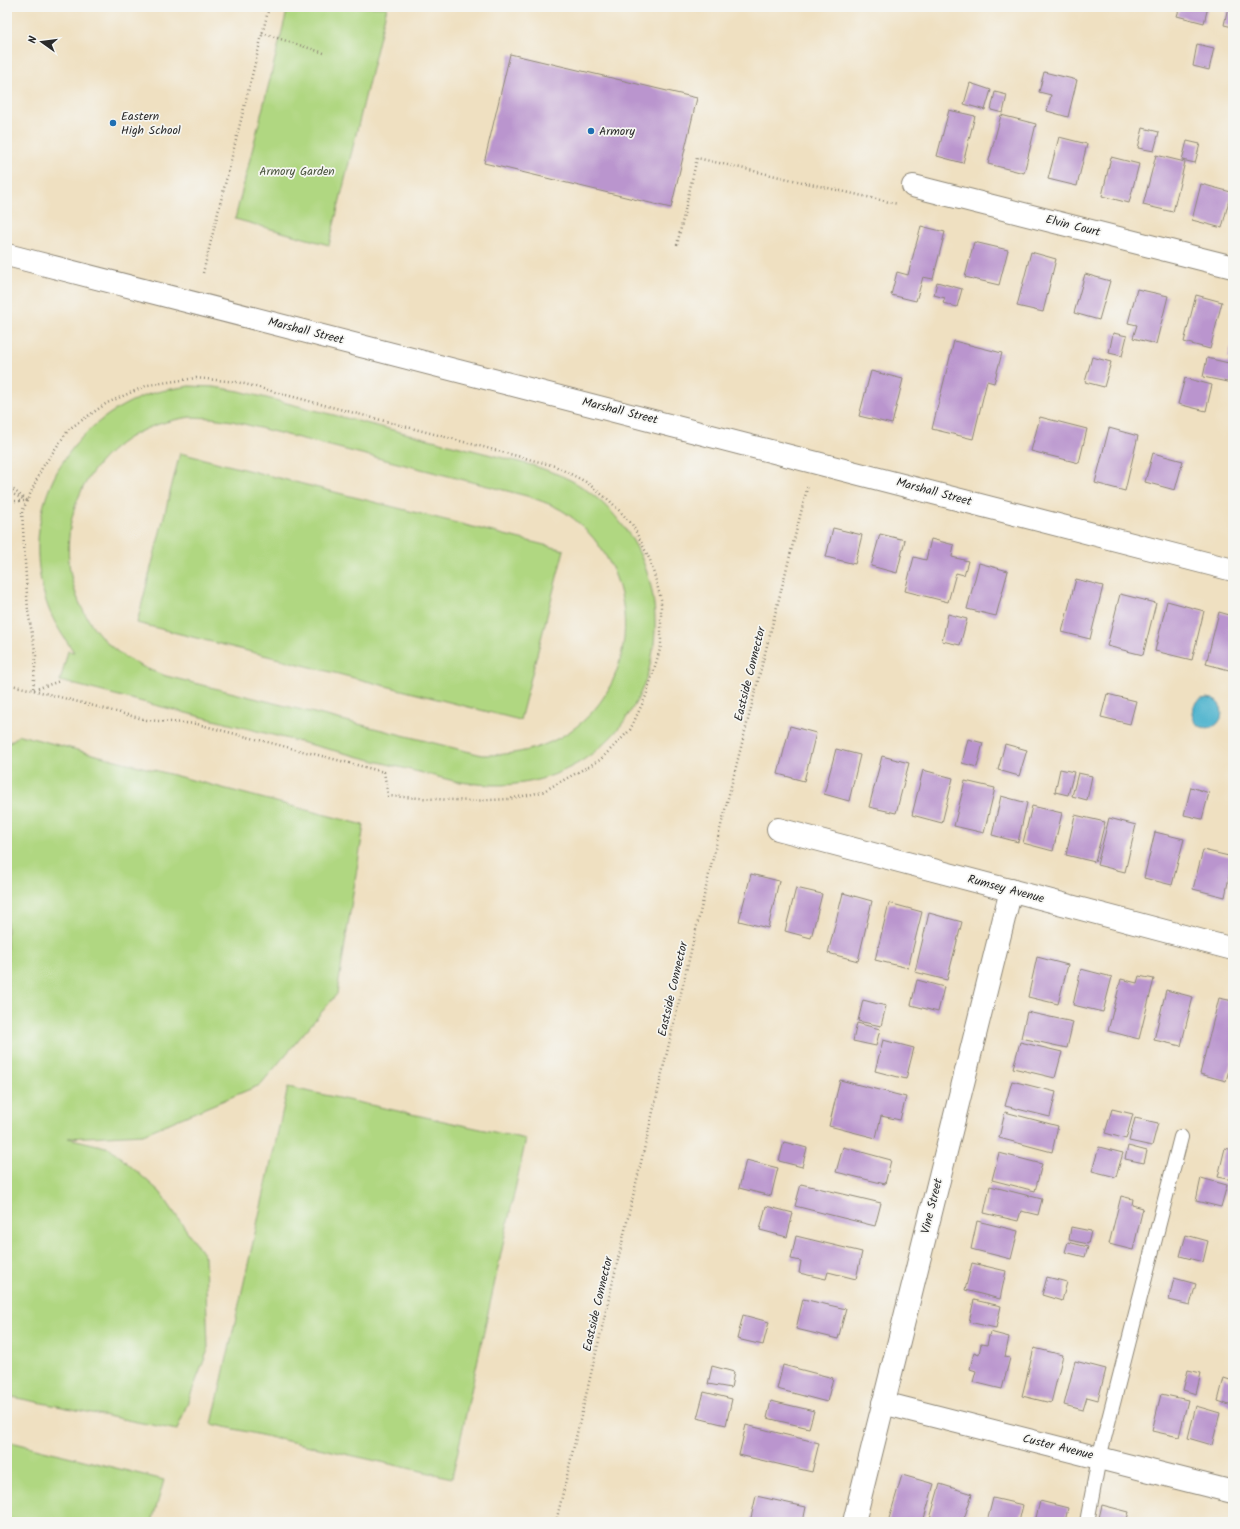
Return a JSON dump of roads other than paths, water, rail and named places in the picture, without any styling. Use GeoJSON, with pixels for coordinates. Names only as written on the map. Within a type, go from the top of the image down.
{"type":"FeatureCollection","features":[{"type":"Feature","properties":{"kind":"street","name":"Elvin Court"},"geometry":{"type":"LineString","coordinates":[[914,186],[1233,267]]}},
{"type":"Feature","properties":{"kind":"street","name":"Marshall Street"},"geometry":{"type":"LineString","coordinates":[[7,255],[814,461],[1233,570]]}},
{"type":"Feature","properties":{"kind":"street","name":"Rumsey Avenue"},"geometry":{"type":"LineString","coordinates":[[778,829],[1233,949]]}},
{"type":"Feature","properties":{"kind":"street","name":"Vine Street"},"geometry":{"type":"LineString","coordinates":[[854,1522],[1011,890]]}},
{"type":"Feature","properties":{"kind":"street","name":"Custer Avenue"},"geometry":{"type":"LineString","coordinates":[[883,1402],[1233,1492]]}},
{"type":"Feature","properties":{"kind":"lane"},"geometry":{"type":"LineString","coordinates":[[1087,1522],[1099,1458],[1181,1137]]}},
{"type":"Feature","properties":{"kind":"water"},"geometry":{"type":"Polygon","coordinates":[[[1207,698],[1213,699],[1221,707],[1221,719],[1213,727],[1207,728],[1201,727],[1193,719],[1192,713],[1193,707],[1201,699],[1207,698]]]}},
{"type":"Feature","properties":{"kind":"place","name":"Eastern High School"},"geometry":{"type":"Point","coordinates":[113,123]}},
{"type":"Feature","properties":{"kind":"place","name":"Armory"},"geometry":{"type":"Point","coordinates":[591,131]}},
{"type":"Feature","properties":{"kind":"park label","name":"Armory Garden"},"geometry":{"type":"Point","coordinates":[297,171]}}]}
